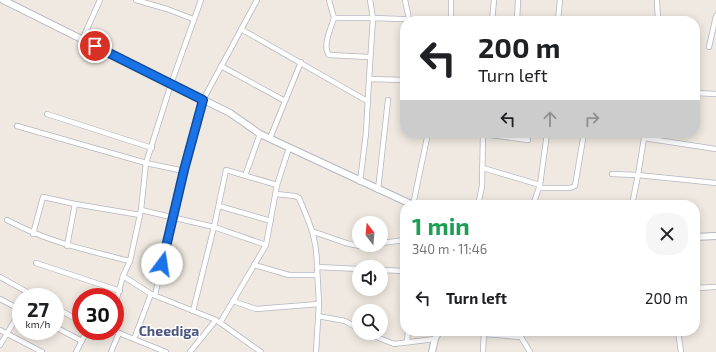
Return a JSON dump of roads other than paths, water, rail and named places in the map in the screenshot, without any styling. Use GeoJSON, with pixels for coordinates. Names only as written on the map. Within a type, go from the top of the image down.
{"type":"FeatureCollection","features":[{"type":"Feature","properties":{"kind":"street"},"geometry":{"type":"LineString","coordinates":[[3,0],[230,113],[260,134],[401,200]]}},
{"type":"Feature","properties":{"kind":"street"},"geometry":{"type":"LineString","coordinates":[[82,40],[100,0]]}},
{"type":"Feature","properties":{"kind":"street"},"geometry":{"type":"LineString","coordinates":[[136,0],[167,9],[193,19]]}},
{"type":"Feature","properties":{"kind":"street"},"geometry":{"type":"LineString","coordinates":[[121,288],[130,261],[141,213],[146,163],[171,84],[201,0]]}},
{"type":"Feature","properties":{"kind":"street"},"geometry":{"type":"LineString","coordinates":[[134,339],[153,294],[174,218],[184,170],[203,100],[257,0]]}},
{"type":"Feature","properties":{"kind":"street"},"geometry":{"type":"LineString","coordinates":[[329,0],[334,18],[326,48],[327,53],[329,55],[369,57]]}},
{"type":"Feature","properties":{"kind":"street"},"geometry":{"type":"LineString","coordinates":[[360,182],[366,133],[369,57],[373,18],[370,0]]}},
{"type":"Feature","properties":{"kind":"street"},"geometry":{"type":"LineString","coordinates":[[405,0],[408,16]]}},
{"type":"Feature","properties":{"kind":"street"},"geometry":{"type":"LineString","coordinates":[[451,0],[451,16]]}},
{"type":"Feature","properties":{"kind":"street"},"geometry":{"type":"LineString","coordinates":[[492,16],[494,0]]}},
{"type":"Feature","properties":{"kind":"street"},"geometry":{"type":"LineString","coordinates":[[517,16],[518,0]]}},
{"type":"Feature","properties":{"kind":"street"},"geometry":{"type":"LineString","coordinates":[[558,16],[560,0]]}},
{"type":"Feature","properties":{"kind":"street"},"geometry":{"type":"LineString","coordinates":[[657,0],[658,16]]}},
{"type":"Feature","properties":{"kind":"street"},"geometry":{"type":"LineString","coordinates":[[709,47],[716,16]]}},
{"type":"Feature","properties":{"kind":"street"},"geometry":{"type":"LineString","coordinates":[[334,18],[400,19]]}},
{"type":"Feature","properties":{"kind":"street"},"geometry":{"type":"LineString","coordinates":[[241,29],[367,101]]}},
{"type":"Feature","properties":{"kind":"street"},"geometry":{"type":"LineString","coordinates":[[270,138],[301,62]]}},
{"type":"Feature","properties":{"kind":"street"},"geometry":{"type":"LineString","coordinates":[[221,66],[285,101]]}},
{"type":"Feature","properties":{"kind":"street"},"geometry":{"type":"LineString","coordinates":[[368,79],[400,80]]}},
{"type":"Feature","properties":{"kind":"street"},"geometry":{"type":"LineString","coordinates":[[700,93],[716,94]]}},
{"type":"Feature","properties":{"kind":"street"},"geometry":{"type":"LineString","coordinates":[[378,190],[388,100]]}},
{"type":"Feature","properties":{"kind":"street"},"geometry":{"type":"LineString","coordinates":[[47,114],[152,148]]}},
{"type":"Feature","properties":{"kind":"street"},"geometry":{"type":"LineString","coordinates":[[17,126],[146,163],[184,170]]}},
{"type":"Feature","properties":{"kind":"street"},"geometry":{"type":"LineString","coordinates":[[245,176],[260,134]]}},
{"type":"Feature","properties":{"kind":"street"},"geometry":{"type":"LineString","coordinates":[[414,200],[427,138]]}},
{"type":"Feature","properties":{"kind":"street"},"geometry":{"type":"LineString","coordinates":[[479,200],[482,186],[483,138]]}},
{"type":"Feature","properties":{"kind":"street"},"geometry":{"type":"LineString","coordinates":[[515,138],[528,140]]}},
{"type":"Feature","properties":{"kind":"street"},"geometry":{"type":"LineString","coordinates":[[535,200],[539,186],[546,138]]}},
{"type":"Feature","properties":{"kind":"street"},"geometry":{"type":"LineString","coordinates":[[483,168],[539,186],[570,188],[575,186],[583,138]]}},
{"type":"Feature","properties":{"kind":"street"},"geometry":{"type":"LineString","coordinates":[[633,200],[644,138]]}},
{"type":"Feature","properties":{"kind":"street"},"geometry":{"type":"LineString","coordinates":[[655,138],[716,149]]}},
{"type":"Feature","properties":{"kind":"street"},"geometry":{"type":"LineString","coordinates":[[220,323],[266,245],[278,185],[289,148]]}},
{"type":"Feature","properties":{"kind":"street"},"geometry":{"type":"LineString","coordinates":[[194,311],[226,170],[278,185]]}},
{"type":"Feature","properties":{"kind":"street"},"geometry":{"type":"LineString","coordinates":[[612,174],[716,183]]}},
{"type":"Feature","properties":{"kind":"street"},"geometry":{"type":"LineString","coordinates":[[276,194],[295,196],[299,198],[317,246],[319,304],[316,352]]}},
{"type":"Feature","properties":{"kind":"street"},"geometry":{"type":"LineString","coordinates":[[33,234],[43,197],[75,204],[174,218],[214,227],[266,245]]}},
{"type":"Feature","properties":{"kind":"street"},"geometry":{"type":"LineString","coordinates":[[67,246],[75,204]]}},
{"type":"Feature","properties":{"kind":"street"},"geometry":{"type":"LineString","coordinates":[[219,206],[271,221]]}},
{"type":"Feature","properties":{"kind":"street"},"geometry":{"type":"LineString","coordinates":[[7,220],[33,234],[67,246],[130,261]]}},
{"type":"Feature","properties":{"kind":"street"},"geometry":{"type":"LineString","coordinates":[[313,232],[333,237],[352,245]]}},
{"type":"Feature","properties":{"kind":"street"},"geometry":{"type":"LineString","coordinates":[[700,237],[716,236]]}},
{"type":"Feature","properties":{"kind":"street"},"geometry":{"type":"LineString","coordinates":[[388,241],[400,240]]}},
{"type":"Feature","properties":{"kind":"street"},"geometry":{"type":"LineString","coordinates":[[36,263],[111,288]]}},
{"type":"Feature","properties":{"kind":"street"},"geometry":{"type":"LineString","coordinates":[[254,265],[290,275],[317,275]]}},
{"type":"Feature","properties":{"kind":"street"},"geometry":{"type":"LineString","coordinates":[[317,268],[352,269]]}},
{"type":"Feature","properties":{"kind":"street"},"geometry":{"type":"LineString","coordinates":[[388,270],[400,271]]}},
{"type":"Feature","properties":{"kind":"street"},"geometry":{"type":"LineString","coordinates":[[124,276],[153,294],[216,320],[261,352]]}},
{"type":"Feature","properties":{"kind":"street"},"geometry":{"type":"LineString","coordinates":[[0,277],[18,288]]}},
{"type":"Feature","properties":{"kind":"street"},"geometry":{"type":"LineString","coordinates":[[700,288],[716,287]]}},
{"type":"Feature","properties":{"kind":"street"},"geometry":{"type":"LineString","coordinates":[[0,298],[12,305]]}},
{"type":"Feature","properties":{"kind":"street"},"geometry":{"type":"LineString","coordinates":[[233,301],[256,309],[319,304]]}},
{"type":"Feature","properties":{"kind":"street"},"geometry":{"type":"LineString","coordinates":[[318,316],[345,321],[352,325]]}},
{"type":"Feature","properties":{"kind":"street"},"geometry":{"type":"LineString","coordinates":[[190,352],[216,320]]}},
{"type":"Feature","properties":{"kind":"street"},"geometry":{"type":"LineString","coordinates":[[0,345],[12,325]]}},
{"type":"Feature","properties":{"kind":"street"},"geometry":{"type":"LineString","coordinates":[[0,330],[42,352]]}},
{"type":"Feature","properties":{"kind":"street"},"geometry":{"type":"LineString","coordinates":[[64,332],[82,341],[76,352]]}},
{"type":"Feature","properties":{"kind":"street"},"geometry":{"type":"LineString","coordinates":[[124,335],[166,352]]}},
{"type":"Feature","properties":{"kind":"street"},"geometry":{"type":"LineString","coordinates":[[407,342],[408,336]]}},
{"type":"Feature","properties":{"kind":"street"},"geometry":{"type":"LineString","coordinates":[[432,352],[436,336]]}},
{"type":"Feature","properties":{"kind":"street"},"geometry":{"type":"LineString","coordinates":[[483,352],[484,336]]}},
{"type":"Feature","properties":{"kind":"street"},"geometry":{"type":"LineString","coordinates":[[516,336],[521,337],[530,352]]}},
{"type":"Feature","properties":{"kind":"street"},"geometry":{"type":"LineString","coordinates":[[678,336],[680,352]]}},
{"type":"Feature","properties":{"kind":"street"},"geometry":{"type":"LineString","coordinates":[[384,340],[394,344],[435,339]]}},
{"type":"Feature","properties":{"kind":"street"},"geometry":{"type":"LineString","coordinates":[[112,352],[116,340]]}},
{"type":"Feature","properties":{"kind":"district","name":"Cheediga"},"geometry":{"type":"Point","coordinates":[169,331]}}]}
